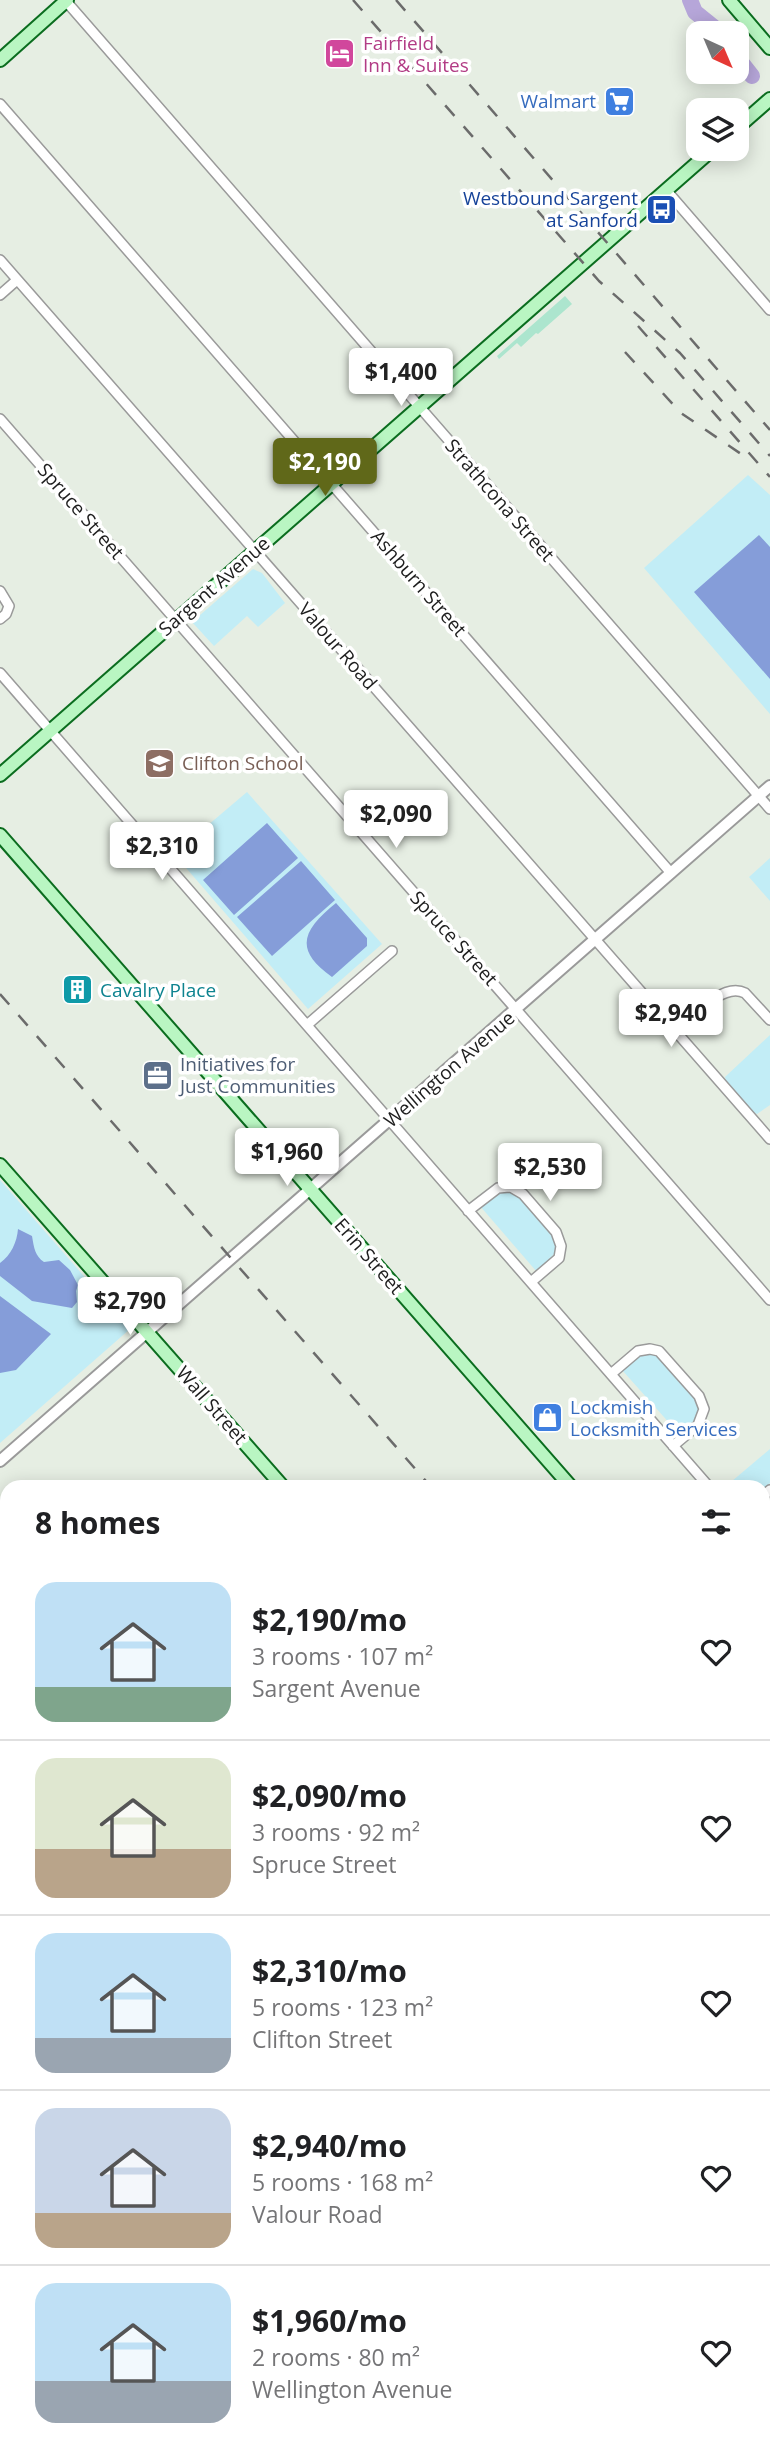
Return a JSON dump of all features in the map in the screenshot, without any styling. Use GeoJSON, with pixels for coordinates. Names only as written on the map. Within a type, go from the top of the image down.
{"type":"FeatureCollection","features":[{"type":"Feature","properties":{"kind":"main road"},"geometry":{"type":"LineString","coordinates":[[0,60],[66,0]]}},
{"type":"Feature","properties":{"kind":"main road"},"geometry":{"type":"LineString","coordinates":[[729,0],[770,48]]}},
{"type":"Feature","properties":{"kind":"main road"},"geometry":{"type":"LineString","coordinates":[[749,117],[770,99]]}},
{"type":"Feature","properties":{"kind":"main road","name":"Sargent Avenue"},"geometry":{"type":"LineString","coordinates":[[0,775],[699,161]]}},
{"type":"Feature","properties":{"kind":"main road","name":"Erin Street"},"geometry":{"type":"LineString","coordinates":[[0,835],[565,1480]]}},
{"type":"Feature","properties":{"kind":"main road","name":"Wall Street"},"geometry":{"type":"LineString","coordinates":[[0,1165],[277,1480]]}},
{"type":"Feature","properties":{"kind":"street","name":"Strathcona Street"},"geometry":{"type":"LineString","coordinates":[[66,0],[770,809]]}},
{"type":"Feature","properties":{"kind":"street","name":"Ashburn Street"},"geometry":{"type":"LineString","coordinates":[[0,104],[671,873]]}},
{"type":"Feature","properties":{"kind":"street"},"geometry":{"type":"LineString","coordinates":[[666,190],[770,310]]}},
{"type":"Feature","properties":{"kind":"street","name":"Valour Road"},"geometry":{"type":"LineString","coordinates":[[0,260],[770,1139]]}},
{"type":"Feature","properties":{"kind":"street"},"geometry":{"type":"LineString","coordinates":[[0,295],[17,280]]}},
{"type":"Feature","properties":{"kind":"street","name":"Spruce Street"},"geometry":{"type":"LineString","coordinates":[[0,418],[770,1300]]}},
{"type":"Feature","properties":{"kind":"street"},"geometry":{"type":"LineString","coordinates":[[0,591],[9,606],[0,619]]}},
{"type":"Feature","properties":{"kind":"street"},"geometry":{"type":"LineString","coordinates":[[0,673],[703,1480]]}},
{"type":"Feature","properties":{"kind":"street","name":"Wellington Avenue"},"geometry":{"type":"LineString","coordinates":[[0,1461],[770,786]]}},
{"type":"Feature","properties":{"kind":"street"},"geometry":{"type":"LineString","coordinates":[[307,1025],[392,951]]}},
{"type":"Feature","properties":{"kind":"street"},"geometry":{"type":"LineString","coordinates":[[676,1032],[718,996],[729,990],[745,993],[770,1020]]}},
{"type":"Feature","properties":{"kind":"street"},"geometry":{"type":"LineString","coordinates":[[468,1211],[498,1188],[511,1187],[523,1194],[561,1241],[559,1258],[531,1282]]}},
{"type":"Feature","properties":{"kind":"street"},"geometry":{"type":"LineString","coordinates":[[611,1374],[643,1350],[657,1350],[666,1357],[699,1396],[704,1409],[698,1425],[673,1446]]}},
{"type":"Feature","properties":{"kind":"green space"},"geometry":{"type":"Polygon","coordinates":[[[565,296],[572,304],[521,347],[517,343],[499,359],[497,356],[565,296]]]}},
{"type":"Feature","properties":{"kind":"shaded area"},"geometry":{"type":"Polygon","coordinates":[[[748,475],[770,495],[770,714],[644,568],[748,475]]]}},
{"type":"Feature","properties":{"kind":"shaded area"},"geometry":{"type":"Polygon","coordinates":[[[759,535],[770,547],[770,679],[694,592],[759,535]]]}},
{"type":"Feature","properties":{"kind":"shaded area"},"geometry":{"type":"Polygon","coordinates":[[[253,569],[262,573],[285,603],[258,627],[247,616],[214,646],[192,622],[253,569]]]}},
{"type":"Feature","properties":{"kind":"shaded area"},"geometry":{"type":"Polygon","coordinates":[[[247,792],[382,944],[308,1009],[174,854],[247,792]]]}},
{"type":"Feature","properties":{"kind":"shaded area"},"geometry":{"type":"Polygon","coordinates":[[[267,823],[298,858],[234,915],[203,880],[267,823]]]}},
{"type":"Feature","properties":{"kind":"shaded area"},"geometry":{"type":"Polygon","coordinates":[[[770,858],[770,901],[749,877],[770,858]]]}},
{"type":"Feature","properties":{"kind":"shaded area"},"geometry":{"type":"Polygon","coordinates":[[[301,861],[335,900],[272,956],[237,917],[301,861]]]}},
{"type":"Feature","properties":{"kind":"shaded area"},"geometry":{"type":"Polygon","coordinates":[[[336,903],[367,938],[367,946],[332,977],[311,957],[307,939],[316,922],[336,903]]]}},
{"type":"Feature","properties":{"kind":"shaded area"},"geometry":{"type":"Polygon","coordinates":[[[770,1035],[770,1105],[757,1114],[725,1077],[770,1035]]]}},
{"type":"Feature","properties":{"kind":"shaded area"},"geometry":{"type":"Polygon","coordinates":[[[0,1180],[130,1329],[0,1443],[0,1180]]]}},
{"type":"Feature","properties":{"kind":"shaded area"},"geometry":{"type":"Polygon","coordinates":[[[502,1191],[518,1194],[553,1235],[556,1245],[554,1254],[537,1272],[480,1206],[502,1191]]]}},
{"type":"Feature","properties":{"kind":"shaded area"},"geometry":{"type":"Polygon","coordinates":[[[18,1229],[32,1236],[35,1251],[41,1260],[59,1260],[70,1270],[78,1285],[77,1302],[72,1308],[32,1301],[0,1276],[0,1263],[13,1248],[18,1229]]]}},
{"type":"Feature","properties":{"kind":"shaded area"},"geometry":{"type":"Polygon","coordinates":[[[0,1296],[51,1334],[16,1370],[0,1373],[0,1296]]]}},
{"type":"Feature","properties":{"kind":"shaded area"},"geometry":{"type":"Polygon","coordinates":[[[642,1354],[655,1355],[664,1361],[696,1401],[699,1408],[698,1417],[680,1435],[622,1370],[642,1354]]]}},
{"type":"Feature","properties":{"kind":"shaded area"},"geometry":{"type":"Polygon","coordinates":[[[770,1449],[770,1480],[733,1480],[770,1449]]]}},
{"type":"Feature","properties":{"kind":"waterway"},"geometry":{"type":"LineString","coordinates":[[690,0],[695,12],[706,21]]}},
{"type":"Feature","properties":{"kind":"waterway"},"geometry":{"type":"LineString","coordinates":[[749,72],[752,76]]}},
{"type":"Feature","properties":{"kind":"railway"},"geometry":{"type":"LineString","coordinates":[[353,0],[599,281],[680,353],[770,456]]}},
{"type":"Feature","properties":{"kind":"railway"},"geometry":{"type":"LineString","coordinates":[[396,0],[770,430]]}},
{"type":"Feature","properties":{"kind":"railway"},"geometry":{"type":"LineString","coordinates":[[638,326],[770,477]]}},
{"type":"Feature","properties":{"kind":"railway"},"geometry":{"type":"LineString","coordinates":[[625,352],[681,413],[744,456]]}},
{"type":"Feature","properties":{"kind":"railway"},"geometry":{"type":"LineString","coordinates":[[0,994],[425,1480]]}},
{"type":"Feature","properties":{"kind":"place","name":"Fairfield Inn & Suites"},"geometry":{"type":"Point","coordinates":[340,54]}},
{"type":"Feature","properties":{"kind":"place","name":"Walmart"},"geometry":{"type":"Point","coordinates":[619,101]}},
{"type":"Feature","properties":{"kind":"place","name":"Westbound Sargent at Sanford"},"geometry":{"type":"Point","coordinates":[661,209]}},
{"type":"Feature","properties":{"kind":"place","name":"Clifton School"},"geometry":{"type":"Point","coordinates":[159,763]}},
{"type":"Feature","properties":{"kind":"place","name":"Cavalry Place"},"geometry":{"type":"Point","coordinates":[77,990]}},
{"type":"Feature","properties":{"kind":"place","name":"Initiatives for Just Communities"},"geometry":{"type":"Point","coordinates":[157,1075]}},
{"type":"Feature","properties":{"kind":"place","name":"Lockmish Locksmith Services"},"geometry":{"type":"Point","coordinates":[547,1418]}}]}
